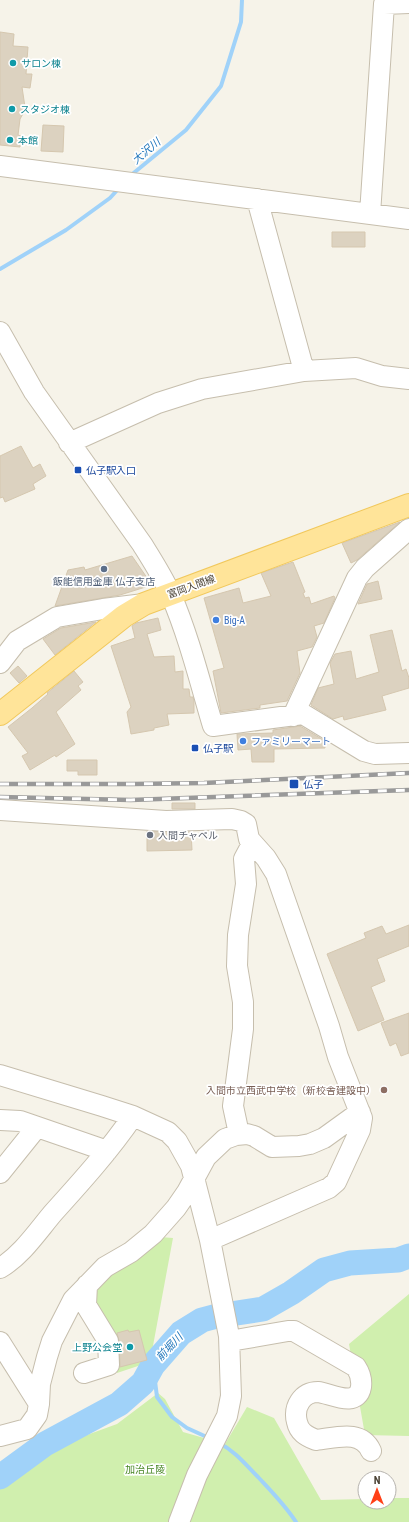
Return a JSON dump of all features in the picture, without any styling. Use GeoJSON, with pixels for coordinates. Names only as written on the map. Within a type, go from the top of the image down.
{"type":"FeatureCollection","features":[{"type":"Feature","properties":{"kind":"main road","name":"富岡入間線"},"geometry":{"type":"LineString","coordinates":[[0,714],[124,616],[144,604],[409,505]]}},
{"type":"Feature","properties":{"kind":"street"},"geometry":{"type":"LineString","coordinates":[[370,214],[384,4],[409,3]]}},
{"type":"Feature","properties":{"kind":"street"},"geometry":{"type":"LineString","coordinates":[[0,166],[409,219]]}},
{"type":"Feature","properties":{"kind":"street"},"geometry":{"type":"LineString","coordinates":[[257,199],[304,371]]}},
{"type":"Feature","properties":{"kind":"street"},"geometry":{"type":"LineString","coordinates":[[0,332],[34,392],[142,544],[158,569],[170,594],[190,649],[213,726],[304,714],[364,751],[375,754],[409,753]]}},
{"type":"Feature","properties":{"kind":"street"},"geometry":{"type":"LineString","coordinates":[[69,443],[158,403],[202,389],[304,371],[356,368],[382,376],[409,379]]}},
{"type":"Feature","properties":{"kind":"street"},"geometry":{"type":"LineString","coordinates":[[293,716],[357,578],[365,568],[409,529]]}},
{"type":"Feature","properties":{"kind":"street"},"geometry":{"type":"LineString","coordinates":[[0,663],[17,641],[57,618],[103,609],[144,604]]}},
{"type":"Feature","properties":{"kind":"street"},"geometry":{"type":"LineString","coordinates":[[0,810],[166,821],[232,819],[241,821],[246,824],[249,839],[252,844],[266,858],[276,874],[329,1026],[338,1057],[362,1118],[360,1130],[336,1182],[329,1188],[210,1240]]}},
{"type":"Feature","properties":{"kind":"street"},"geometry":{"type":"LineString","coordinates":[[239,1134],[233,1106],[243,1029],[243,1002],[237,966],[238,935],[246,884],[244,859],[252,844]]}},
{"type":"Feature","properties":{"kind":"street"},"geometry":{"type":"LineString","coordinates":[[0,1074],[133,1116],[168,1132],[183,1150],[191,1166],[210,1240],[230,1339],[231,1396],[227,1416],[197,1475],[179,1522]]}},
{"type":"Feature","properties":{"kind":"street"},"geometry":{"type":"LineString","coordinates":[[0,1436],[26,1429],[37,1415],[40,1384],[52,1341],[73,1300],[105,1267],[131,1252],[153,1234],[176,1208],[187,1192],[194,1176],[206,1157],[224,1139],[239,1134],[247,1134],[254,1136],[272,1147],[310,1144],[324,1138],[360,1112]]}},
{"type":"Feature","properties":{"kind":"street"},"geometry":{"type":"LineString","coordinates":[[0,1268],[9,1263],[32,1238],[114,1143],[133,1116]]}},
{"type":"Feature","properties":{"kind":"street"},"geometry":{"type":"LineString","coordinates":[[0,1120],[20,1121],[106,1152]]}},
{"type":"Feature","properties":{"kind":"street"},"geometry":{"type":"LineString","coordinates":[[0,1173],[38,1127]]}},
{"type":"Feature","properties":{"kind":"street"},"geometry":{"type":"LineString","coordinates":[[84,1373],[109,1365],[108,1341],[86,1305],[87,1285]]}},
{"type":"Feature","properties":{"kind":"street"},"geometry":{"type":"LineString","coordinates":[[230,1339],[294,1331],[356,1367],[361,1376],[361,1388],[359,1393],[354,1397],[341,1399],[318,1392],[308,1394],[298,1403],[296,1407],[296,1416],[300,1430],[316,1440],[345,1437],[360,1438],[367,1444],[371,1451]]}},
{"type":"Feature","properties":{"kind":"street"},"geometry":{"type":"LineString","coordinates":[[0,1342],[39,1404]]}},
{"type":"Feature","properties":{"kind":"green space"},"geometry":{"type":"Polygon","coordinates":[[[160,1237],[173,1238],[150,1362],[117,1373],[110,1336],[89,1295],[114,1269],[160,1237]]]}},
{"type":"Feature","properties":{"kind":"green space"},"geometry":{"type":"Polygon","coordinates":[[[409,1294],[409,1436],[365,1435],[349,1344],[409,1294]]]}},
{"type":"Feature","properties":{"kind":"green space","name":"加治丘陵"},"geometry":{"type":"Polygon","coordinates":[[[158,1393],[165,1399],[183,1432],[225,1444],[247,1407],[274,1418],[321,1500],[357,1499],[357,1510],[397,1510],[397,1498],[409,1498],[409,1522],[0,1522],[0,1488],[32,1455],[117,1424],[158,1393]]]}},
{"type":"Feature","properties":{"kind":"building"},"geometry":{"type":"Polygon","coordinates":[[[0,32],[14,34],[13,46],[28,47],[26,74],[32,74],[30,88],[22,87],[25,107],[20,119],[18,135],[21,136],[20,147],[0,145],[0,32]]]}},
{"type":"Feature","properties":{"kind":"building"},"geometry":{"type":"Polygon","coordinates":[[[43,125],[64,126],[63,152],[41,151],[43,125]]]}},
{"type":"Feature","properties":{"kind":"building"},"geometry":{"type":"Polygon","coordinates":[[[332,232],[365,232],[365,247],[332,247],[332,232]]]}},
{"type":"Feature","properties":{"kind":"building"},"geometry":{"type":"Polygon","coordinates":[[[21,446],[33,468],[40,464],[46,476],[33,484],[35,489],[5,502],[3,497],[0,498],[0,456],[21,446]]]}},
{"type":"Feature","properties":{"kind":"building"},"geometry":{"type":"Polygon","coordinates":[[[400,522],[357,560],[351,563],[342,543],[400,522]]]}},
{"type":"Feature","properties":{"kind":"building"},"geometry":{"type":"Polygon","coordinates":[[[132,556],[152,585],[120,595],[55,606],[68,570],[84,567],[85,570],[132,556]]]}},
{"type":"Feature","properties":{"kind":"building"},"geometry":{"type":"Polygon","coordinates":[[[293,562],[305,592],[303,593],[305,598],[309,597],[311,604],[334,596],[335,598],[324,623],[314,626],[317,637],[312,647],[297,651],[300,673],[287,701],[260,705],[260,708],[221,713],[213,671],[224,668],[204,598],[239,588],[243,603],[271,596],[261,573],[293,562]]]}},
{"type":"Feature","properties":{"kind":"building"},"geometry":{"type":"Polygon","coordinates":[[[378,581],[382,599],[358,604],[367,584],[378,581]]]}},
{"type":"Feature","properties":{"kind":"building"},"geometry":{"type":"Polygon","coordinates":[[[158,618],[161,630],[147,634],[154,657],[174,656],[175,672],[183,671],[183,689],[189,689],[190,697],[193,697],[194,713],[167,714],[169,725],[154,728],[154,730],[131,734],[127,712],[131,707],[111,646],[135,638],[132,626],[136,623],[158,618]]]}},
{"type":"Feature","properties":{"kind":"building"},"geometry":{"type":"Polygon","coordinates":[[[96,622],[55,655],[43,639],[61,628],[96,622]]]}},
{"type":"Feature","properties":{"kind":"building"},"geometry":{"type":"Polygon","coordinates":[[[392,630],[402,671],[406,669],[409,678],[409,688],[382,696],[386,710],[344,720],[343,716],[333,719],[311,705],[318,688],[334,684],[330,663],[335,654],[351,651],[356,679],[379,672],[370,635],[392,630]]]}},
{"type":"Feature","properties":{"kind":"building"},"geometry":{"type":"Polygon","coordinates":[[[18,666],[27,676],[19,683],[10,673],[18,666]]]}},
{"type":"Feature","properties":{"kind":"building"},"geometry":{"type":"Polygon","coordinates":[[[74,671],[83,682],[78,686],[81,690],[56,712],[75,744],[56,757],[55,755],[30,770],[22,756],[28,753],[8,727],[74,671]]]}},
{"type":"Feature","properties":{"kind":"building"},"geometry":{"type":"Polygon","coordinates":[[[300,726],[325,741],[325,748],[274,749],[274,762],[252,762],[251,749],[238,750],[237,734],[273,733],[273,730],[300,726]]]}},
{"type":"Feature","properties":{"kind":"building"},"geometry":{"type":"Polygon","coordinates":[[[67,760],[97,760],[97,775],[78,775],[78,771],[67,771],[67,760]]]}},
{"type":"Feature","properties":{"kind":"building"},"geometry":{"type":"Polygon","coordinates":[[[172,803],[195,803],[195,809],[172,809],[172,803]]]}},
{"type":"Feature","properties":{"kind":"building"},"geometry":{"type":"Polygon","coordinates":[[[147,831],[191,832],[192,850],[147,851],[147,831]]]}},
{"type":"Feature","properties":{"kind":"building"},"geometry":{"type":"Polygon","coordinates":[[[409,925],[409,946],[377,959],[385,981],[371,987],[384,1020],[358,1031],[327,954],[366,938],[364,933],[382,926],[386,934],[409,925]]]}},
{"type":"Feature","properties":{"kind":"building"},"geometry":{"type":"Polygon","coordinates":[[[409,1013],[409,1053],[401,1056],[396,1043],[390,1046],[381,1023],[409,1013]]]}},
{"type":"Feature","properties":{"kind":"building","name":"上野公会堂"},"geometry":{"type":"Polygon","coordinates":[[[128,1330],[129,1332],[139,1330],[147,1360],[120,1367],[119,1341],[117,1333],[128,1330]]]}},
{"type":"Feature","properties":{"kind":"waterway","name":"大沢川"},"geometry":{"type":"LineString","coordinates":[[130,176],[186,130],[221,86],[241,22],[242,0]]}},
{"type":"Feature","properties":{"kind":"waterway","name":"大沢川"},"geometry":{"type":"LineString","coordinates":[[0,269],[66,230],[110,198],[120,187]]}},
{"type":"Feature","properties":{"kind":"waterway","name":"前堀川"},"geometry":{"type":"LineString","coordinates":[[0,1477],[45,1444],[119,1404],[143,1383],[153,1365],[181,1333],[202,1320],[217,1316],[263,1309],[291,1293],[324,1270],[350,1263],[398,1260],[409,1256]]}},
{"type":"Feature","properties":{"kind":"waterway"},"geometry":{"type":"LineString","coordinates":[[153,1365],[157,1397],[172,1417],[187,1428],[209,1438]]}},
{"type":"Feature","properties":{"kind":"waterway"},"geometry":{"type":"LineString","coordinates":[[219,1443],[225,1446],[245,1463],[278,1499],[296,1522]]}},
{"type":"Feature","properties":{"kind":"railway"},"geometry":{"type":"LineString","coordinates":[[0,784],[204,783],[409,773]]}},
{"type":"Feature","properties":{"kind":"railway"},"geometry":{"type":"LineString","coordinates":[[0,797],[131,800],[409,790]]}},
{"type":"Feature","properties":{"kind":"place","name":"サロン棟"},"geometry":{"type":"Point","coordinates":[13,63]}},
{"type":"Feature","properties":{"kind":"place","name":"スタジオ棟"},"geometry":{"type":"Point","coordinates":[12,109]}},
{"type":"Feature","properties":{"kind":"place","name":"本館"},"geometry":{"type":"Point","coordinates":[10,140]}},
{"type":"Feature","properties":{"kind":"place","name":"仏子駅入口"},"geometry":{"type":"Point","coordinates":[78,470]}},
{"type":"Feature","properties":{"kind":"place","name":"飯能信用金庫 仏子支店"},"geometry":{"type":"Point","coordinates":[104,569]}},
{"type":"Feature","properties":{"kind":"place","name":"Big-A"},"geometry":{"type":"Point","coordinates":[216,620]}},
{"type":"Feature","properties":{"kind":"place","name":"ファミリーマート"},"geometry":{"type":"Point","coordinates":[243,741]}},
{"type":"Feature","properties":{"kind":"place","name":"仏子駅"},"geometry":{"type":"Point","coordinates":[195,748]}},
{"type":"Feature","properties":{"kind":"place","name":"仏子"},"geometry":{"type":"Point","coordinates":[294,784]}},
{"type":"Feature","properties":{"kind":"place","name":"入間チャペル"},"geometry":{"type":"Point","coordinates":[150,835]}},
{"type":"Feature","properties":{"kind":"place","name":"入間市立西武中学校（新校舎建設中）"},"geometry":{"type":"Point","coordinates":[384,1090]}},
{"type":"Feature","properties":{"kind":"place","name":"上野公会堂"},"geometry":{"type":"Point","coordinates":[130,1347]}}]}
